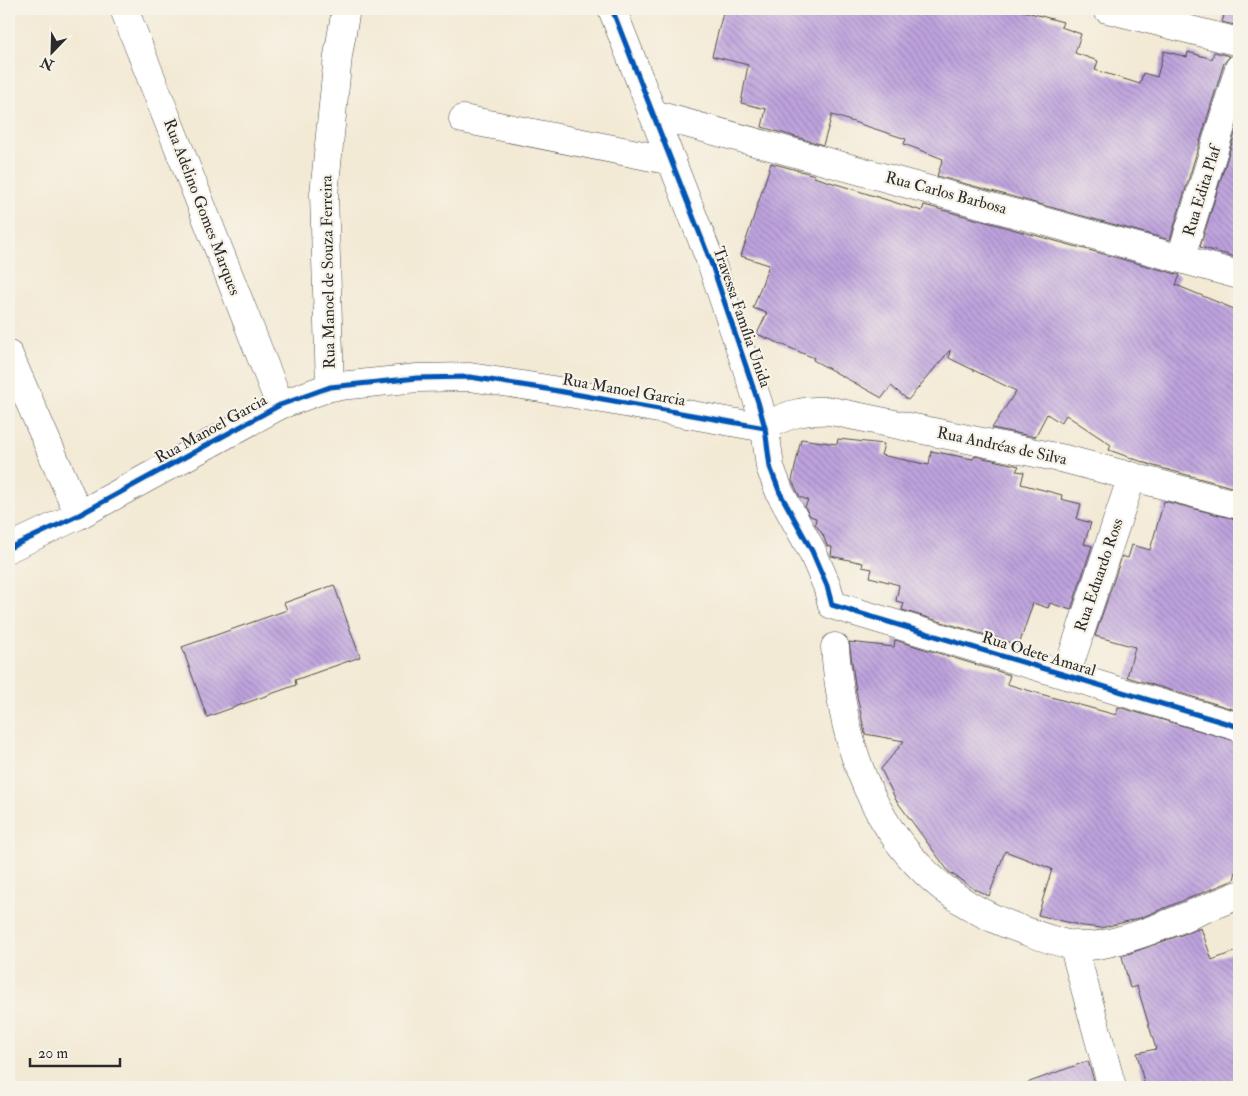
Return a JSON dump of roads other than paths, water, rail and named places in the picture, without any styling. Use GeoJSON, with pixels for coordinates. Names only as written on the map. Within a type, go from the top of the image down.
{"type":"FeatureCollection","features":[{"type":"Feature","properties":{"kind":"street","name":"Rua Adelino Gomes Marques"},"geometry":{"type":"LineString","coordinates":[[124,9],[280,405]]}},
{"type":"Feature","properties":{"kind":"street","name":"Rua Manoel de Souza Ferreira"},"geometry":{"type":"LineString","coordinates":[[330,386],[324,194],[338,56],[346,9]]}},
{"type":"Feature","properties":{"kind":"street","name":"Travessa Família Unida"},"geometry":{"type":"LineString","coordinates":[[612,9],[712,265],[764,428],[770,467],[780,493],[812,551],[827,586],[832,605]]}},
{"type":"Feature","properties":{"kind":"street"},"geometry":{"type":"LineString","coordinates":[[1107,9],[1239,42]]}},
{"type":"Feature","properties":{"kind":"street","name":"Rua Edita Plaf"},"geometry":{"type":"LineString","coordinates":[[1181,257],[1239,68]]}},
{"type":"Feature","properties":{"kind":"street","name":"Rua Carlos Barbosa"},"geometry":{"type":"LineString","coordinates":[[653,114],[1239,274]]}},
{"type":"Feature","properties":{"kind":"street"},"geometry":{"type":"LineString","coordinates":[[463,119],[672,161]]}},
{"type":"Feature","properties":{"kind":"street"},"geometry":{"type":"LineString","coordinates":[[9,355],[79,515]]}},
{"type":"Feature","properties":{"kind":"street","name":"Rua Manoel Garcia"},"geometry":{"type":"LineString","coordinates":[[9,548],[79,515],[280,405],[330,386],[417,378],[470,377],[764,428]]}},
{"type":"Feature","properties":{"kind":"street","name":"Rua Andréas de Silva"},"geometry":{"type":"LineString","coordinates":[[764,428],[788,415],[807,410],[831,411],[1037,453],[1239,505]]}},
{"type":"Feature","properties":{"kind":"street","name":"Rua Eduardo Ross"},"geometry":{"type":"LineString","coordinates":[[1066,675],[1132,476]]}},
{"type":"Feature","properties":{"kind":"street","name":"Rua Odete Amaral"},"geometry":{"type":"LineString","coordinates":[[832,605],[1239,727]]}},
{"type":"Feature","properties":{"kind":"street"},"geometry":{"type":"LineString","coordinates":[[835,647],[838,684],[847,730],[876,810],[910,856],[938,885],[964,903],[1007,924],[1054,940],[1087,946],[1107,943],[1166,924],[1239,895]]}},
{"type":"Feature","properties":{"kind":"street"},"geometry":{"type":"LineString","coordinates":[[1073,944],[1112,1087]]}}]}
